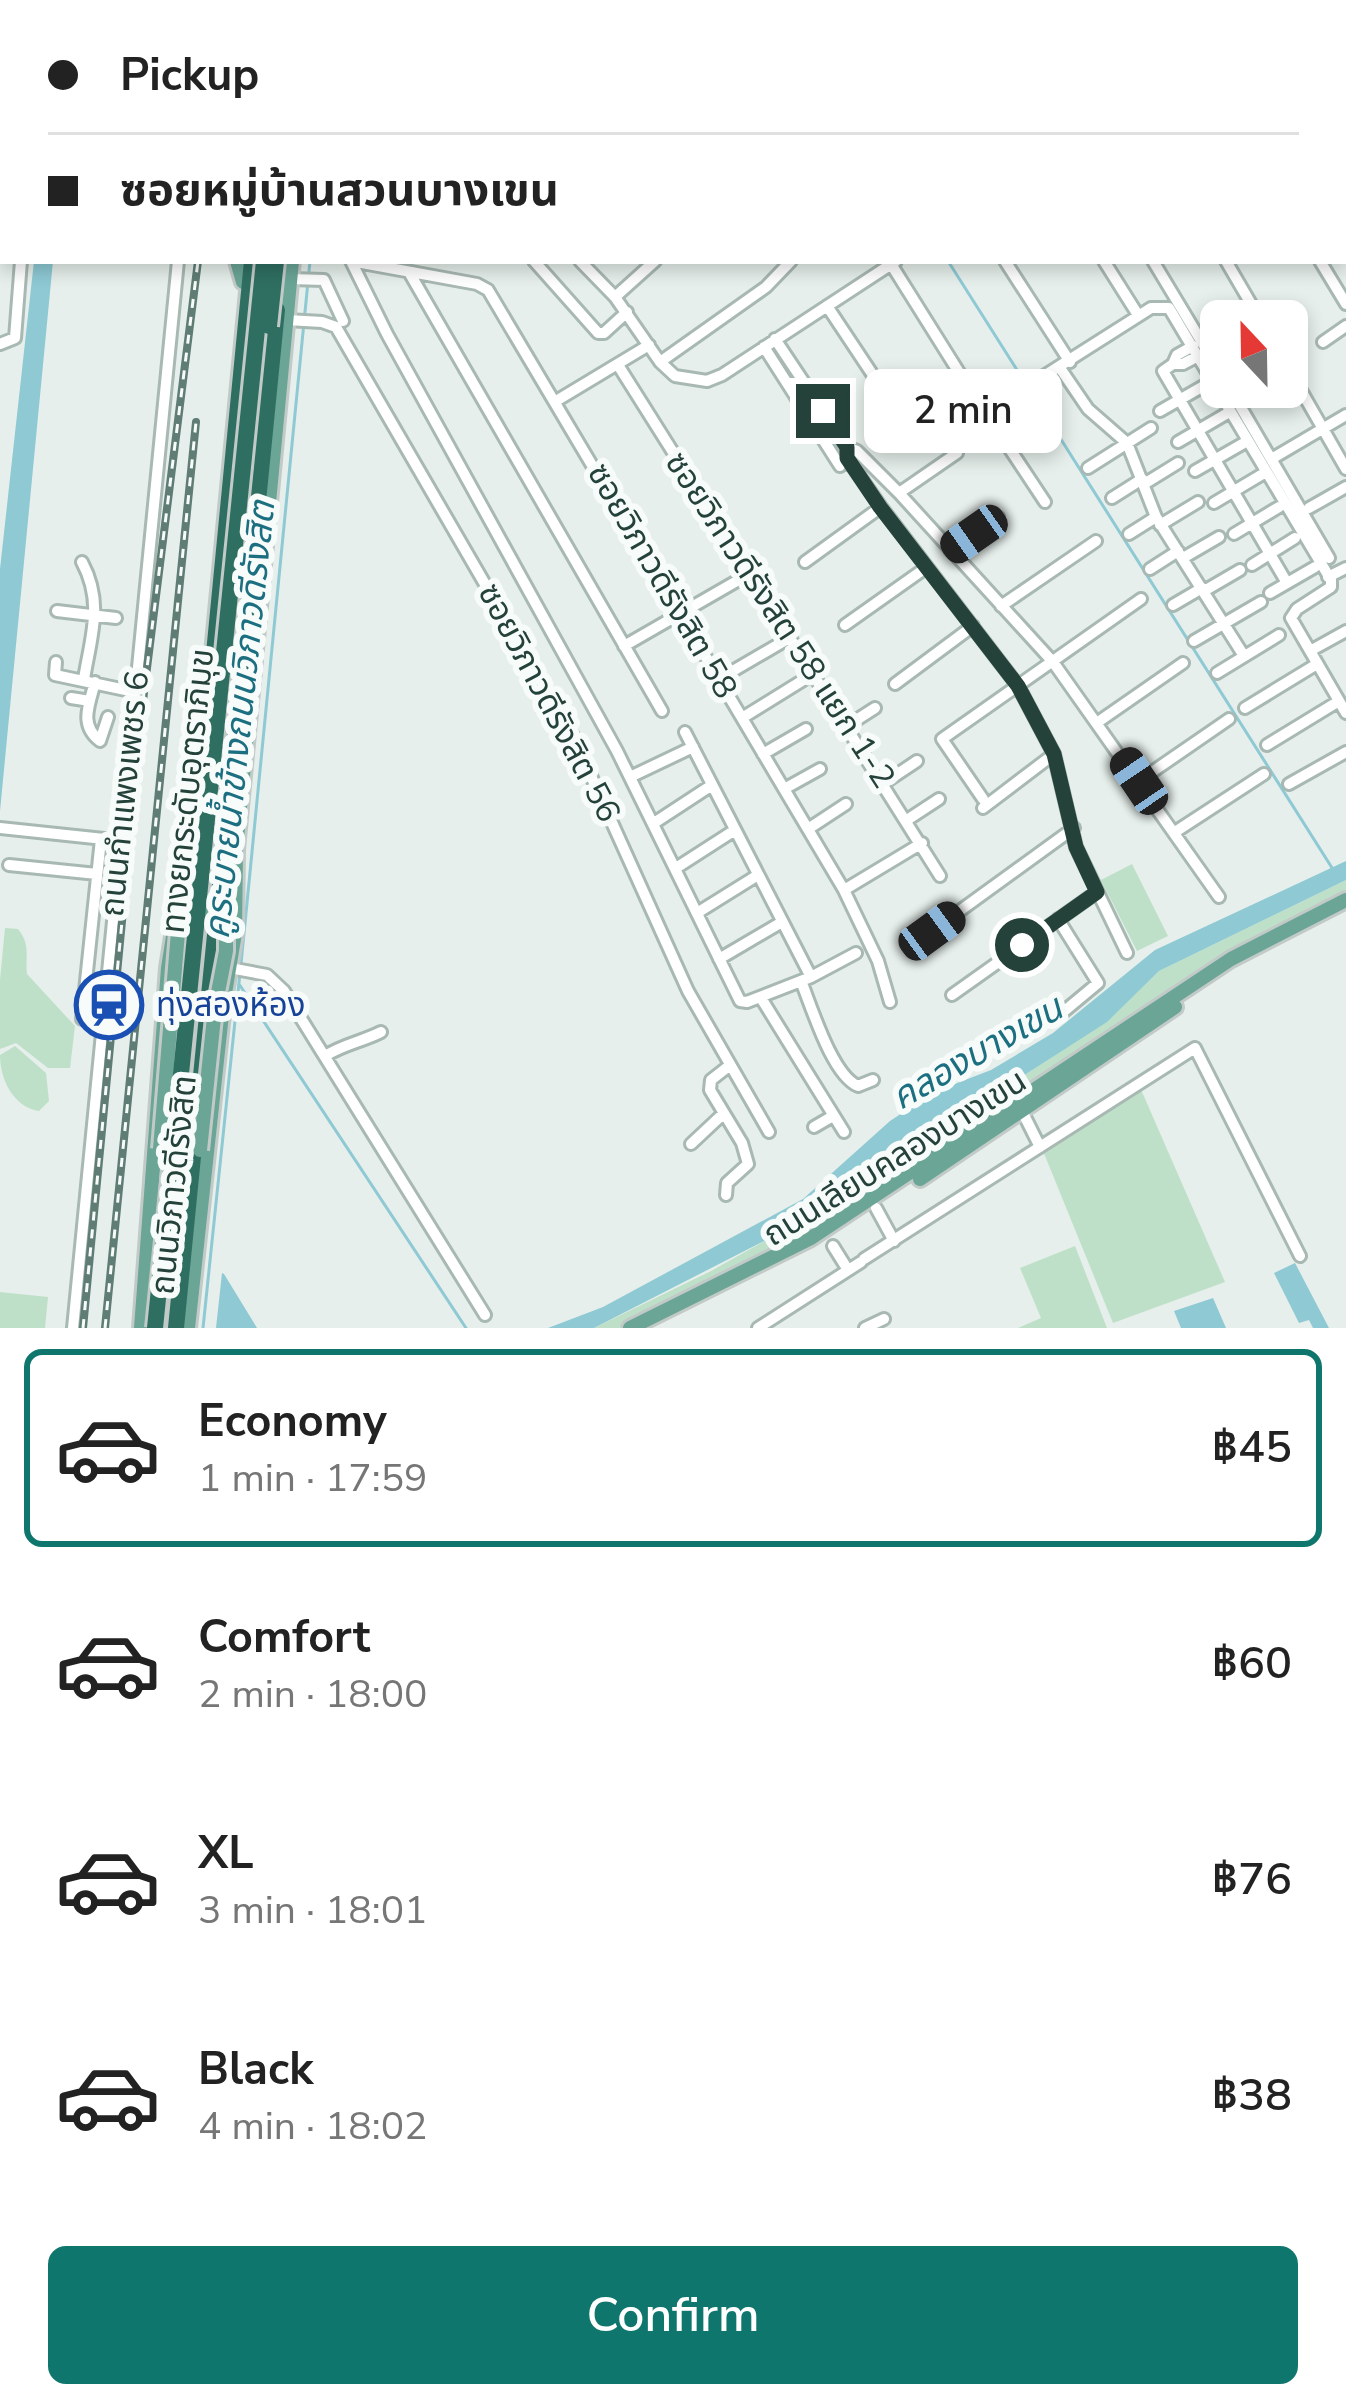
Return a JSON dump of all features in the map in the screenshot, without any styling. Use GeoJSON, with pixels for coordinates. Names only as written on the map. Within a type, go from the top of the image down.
{"type":"FeatureCollection","features":[{"type":"Feature","properties":{"kind":"highway","name":"ถนนวิภาวดีรังสิต"},"geometry":{"type":"LineString","coordinates":[[148,1328],[213,653],[245,264]]}},
{"type":"Feature","properties":{"kind":"highway","name":"ทางยกระดับอุตราภิมุข"},"geometry":{"type":"LineString","coordinates":[[148,1328],[264,264]]}},
{"type":"Feature","properties":{"kind":"highway","name":"ถนนวิภาวดีรังสิต"},"geometry":{"type":"LineString","coordinates":[[176,1328],[279,264]]}},
{"type":"Feature","properties":{"kind":"highway","name":"ทางยกระดับอุตราภิมุข"},"geometry":{"type":"LineString","coordinates":[[166,1328],[249,484],[279,264]]}},
{"type":"Feature","properties":{"kind":"highway"},"geometry":{"type":"LineString","coordinates":[[243,657],[262,583]]}},
{"type":"Feature","properties":{"kind":"highway"},"geometry":{"type":"LineString","coordinates":[[213,586],[213,653]]}},
{"type":"Feature","properties":{"kind":"main road","name":"ถนนวิภาวดีรังสิต"},"geometry":{"type":"LineString","coordinates":[[148,1328],[149,1220],[168,968],[184,873],[245,264]]}},
{"type":"Feature","properties":{"kind":"main road","name":"ถนนวิภาวดีรังสิต"},"geometry":{"type":"LineString","coordinates":[[188,1328],[237,969],[236,849],[262,583],[302,279],[294,264]]}},
{"type":"Feature","properties":{"kind":"main road","name":"ถนนเลียบคลองบางเขน"},"geometry":{"type":"LineString","coordinates":[[630,1328],[811,1238],[1272,942],[1346,900]]}},
{"type":"Feature","properties":{"kind":"main road","name":"ถนนเลียบคลองบางเขน"},"geometry":{"type":"LineString","coordinates":[[1272,942],[1346,910]]}},
{"type":"Feature","properties":{"kind":"main road"},"geometry":{"type":"LineString","coordinates":[[149,1220],[160,1149],[178,932],[190,915],[202,913],[216,916],[226,929],[200,1150],[199,1227]]}},
{"type":"Feature","properties":{"kind":"main road","name":"ถนนเลียบคลองบางเขน"},"geometry":{"type":"LineString","coordinates":[[650,1328],[816,1246],[1019,1106]]}},
{"type":"Feature","properties":{"kind":"street"},"geometry":{"type":"LineString","coordinates":[[0,344],[15,338],[21,264]]}},
{"type":"Feature","properties":{"kind":"street","name":"ถนนกำแพงเพชร 6"},"geometry":{"type":"LineString","coordinates":[[73,1328],[178,264]]}},
{"type":"Feature","properties":{"kind":"street"},"geometry":{"type":"LineString","coordinates":[[352,264],[630,777],[740,1001],[806,979],[856,952]]}},
{"type":"Feature","properties":{"kind":"street","name":"ซอยวิภาวดีรังสิต 58"},"geometry":{"type":"LineString","coordinates":[[367,264],[483,286],[556,401],[844,890],[878,961],[890,1002]]}},
{"type":"Feature","properties":{"kind":"street"},"geometry":{"type":"LineString","coordinates":[[537,264],[598,333],[627,312]]}},
{"type":"Feature","properties":{"kind":"street"},"geometry":{"type":"LineString","coordinates":[[583,264],[627,312],[660,362],[675,376],[706,381],[891,264]]}},
{"type":"Feature","properties":{"kind":"street"},"geometry":{"type":"LineString","coordinates":[[615,297],[652,264]]}},
{"type":"Feature","properties":{"kind":"street"},"geometry":{"type":"LineString","coordinates":[[660,362],[766,287],[788,264]]}},
{"type":"Feature","properties":{"kind":"street"},"geometry":{"type":"LineString","coordinates":[[894,264],[970,390]]}},
{"type":"Feature","properties":{"kind":"street"},"geometry":{"type":"LineString","coordinates":[[1008,264],[1088,410],[1126,443],[1158,521],[1244,656]]}},
{"type":"Feature","properties":{"kind":"street"},"geometry":{"type":"LineString","coordinates":[[1106,264],[1138,315]]}},
{"type":"Feature","properties":{"kind":"street"},"geometry":{"type":"LineString","coordinates":[[1155,264],[1200,352]]}},
{"type":"Feature","properties":{"kind":"street"},"geometry":{"type":"LineString","coordinates":[[1228,264],[1249,300]]}},
{"type":"Feature","properties":{"kind":"street"},"geometry":{"type":"LineString","coordinates":[[1322,264],[1346,304]]}},
{"type":"Feature","properties":{"kind":"street"},"geometry":{"type":"LineString","coordinates":[[410,272],[662,711]]}},
{"type":"Feature","properties":{"kind":"street"},"geometry":{"type":"LineString","coordinates":[[302,279],[328,284],[343,321]]}},
{"type":"Feature","properties":{"kind":"street"},"geometry":{"type":"LineString","coordinates":[[961,409],[970,423],[1160,305],[1169,308],[1200,352]]}},
{"type":"Feature","properties":{"kind":"street"},"geometry":{"type":"LineString","coordinates":[[827,306],[916,440]]}},
{"type":"Feature","properties":{"kind":"street","name":"ซอยวิภาวดีรังสิต 56"},"geometry":{"type":"LineString","coordinates":[[297,321],[336,327],[562,717],[597,783],[688,991],[770,1132]]}},
{"type":"Feature","properties":{"kind":"street"},"geometry":{"type":"LineString","coordinates":[[1323,342],[1346,326]]}},
{"type":"Feature","properties":{"kind":"street"},"geometry":{"type":"LineString","coordinates":[[769,343],[847,447],[857,451],[899,493],[1053,662],[1219,897]]}},
{"type":"Feature","properties":{"kind":"street"},"geometry":{"type":"LineString","coordinates":[[769,343],[840,466]]}},
{"type":"Feature","properties":{"kind":"street"},"geometry":{"type":"LineString","coordinates":[[556,401],[649,345]]}},
{"type":"Feature","properties":{"kind":"street"},"geometry":{"type":"LineString","coordinates":[[1200,352],[1177,356],[1162,371],[1287,583]]}},
{"type":"Feature","properties":{"kind":"street","name":"ซอยวิภาวดีรังสิต 58 แยก 1-2"},"geometry":{"type":"LineString","coordinates":[[618,365],[940,876]]}},
{"type":"Feature","properties":{"kind":"street"},"geometry":{"type":"LineString","coordinates":[[1160,411],[1200,388]]}},
{"type":"Feature","properties":{"kind":"street"},"geometry":{"type":"LineString","coordinates":[[1308,402],[1346,469]]}},
{"type":"Feature","properties":{"kind":"street"},"geometry":{"type":"LineString","coordinates":[[1232,408],[1331,587],[1292,613],[1343,707],[1267,745]]}},
{"type":"Feature","properties":{"kind":"street"},"geometry":{"type":"LineString","coordinates":[[1242,408],[1329,558]]}},
{"type":"Feature","properties":{"kind":"street"},"geometry":{"type":"LineString","coordinates":[[986,413],[1045,502]]}},
{"type":"Feature","properties":{"kind":"street"},"geometry":{"type":"LineString","coordinates":[[1178,442],[1226,414]]}},
{"type":"Feature","properties":{"kind":"street"},"geometry":{"type":"LineString","coordinates":[[1273,458],[1346,415]]}},
{"type":"Feature","properties":{"kind":"street"},"geometry":{"type":"LineString","coordinates":[[1008,443],[1045,421]]}},
{"type":"Feature","properties":{"kind":"street"},"geometry":{"type":"LineString","coordinates":[[1088,468],[1151,428]]}},
{"type":"Feature","properties":{"kind":"street"},"geometry":{"type":"LineString","coordinates":[[1195,471],[1244,442]]}},
{"type":"Feature","properties":{"kind":"street"},"geometry":{"type":"LineString","coordinates":[[847,447],[847,458],[880,507],[1018,686],[1054,754],[1076,847],[1127,952]]}},
{"type":"Feature","properties":{"kind":"street"},"geometry":{"type":"LineString","coordinates":[[899,493],[957,453]]}},
{"type":"Feature","properties":{"kind":"street"},"geometry":{"type":"LineString","coordinates":[[1112,498],[1178,463]]}},
{"type":"Feature","properties":{"kind":"street"},"geometry":{"type":"LineString","coordinates":[[1214,503],[1261,476]]}},
{"type":"Feature","properties":{"kind":"street"},"geometry":{"type":"LineString","coordinates":[[1309,508],[1346,487]]}},
{"type":"Feature","properties":{"kind":"street"},"geometry":{"type":"LineString","coordinates":[[1129,534],[1198,502]]}},
{"type":"Feature","properties":{"kind":"street"},"geometry":{"type":"LineString","coordinates":[[805,562],[880,507]]}},
{"type":"Feature","properties":{"kind":"street"},"geometry":{"type":"LineString","coordinates":[[1234,534],[1279,507]]}},
{"type":"Feature","properties":{"kind":"street"},"geometry":{"type":"LineString","coordinates":[[950,550],[998,517]]}},
{"type":"Feature","properties":{"kind":"street"},"geometry":{"type":"LineString","coordinates":[[1150,568],[1219,537]]}},
{"type":"Feature","properties":{"kind":"street"},"geometry":{"type":"LineString","coordinates":[[1173,605],[1295,538]]}},
{"type":"Feature","properties":{"kind":"street"},"geometry":{"type":"LineString","coordinates":[[1001,606],[1096,541]]}},
{"type":"Feature","properties":{"kind":"street"},"geometry":{"type":"LineString","coordinates":[[82,562],[94,584],[88,732],[100,741],[108,717]]}},
{"type":"Feature","properties":{"kind":"street"},"geometry":{"type":"LineString","coordinates":[[845,625],[927,567]]}},
{"type":"Feature","properties":{"kind":"street"},"geometry":{"type":"LineString","coordinates":[[1195,641],[1315,567]]}},
{"type":"Feature","properties":{"kind":"street"},"geometry":{"type":"LineString","coordinates":[[1328,577],[1346,568]]}},
{"type":"Feature","properties":{"kind":"street"},"geometry":{"type":"LineString","coordinates":[[625,646],[749,574]]}},
{"type":"Feature","properties":{"kind":"street"},"geometry":{"type":"LineString","coordinates":[[1054,754],[983,803],[942,739],[1142,599]]}},
{"type":"Feature","properties":{"kind":"street"},"geometry":{"type":"LineString","coordinates":[[57,611],[116,618]]}},
{"type":"Feature","properties":{"kind":"street"},"geometry":{"type":"LineString","coordinates":[[895,684],[973,626]]}},
{"type":"Feature","properties":{"kind":"street"},"geometry":{"type":"LineString","coordinates":[[1310,651],[1346,631]]}},
{"type":"Feature","properties":{"kind":"street"},"geometry":{"type":"LineString","coordinates":[[1217,673],[1280,635]]}},
{"type":"Feature","properties":{"kind":"street"},"geometry":{"type":"LineString","coordinates":[[719,680],[791,637]]}},
{"type":"Feature","properties":{"kind":"street"},"geometry":{"type":"LineString","coordinates":[[56,662],[55,674],[135,692]]}},
{"type":"Feature","properties":{"kind":"street"},"geometry":{"type":"LineString","coordinates":[[1098,722],[1183,662]]}},
{"type":"Feature","properties":{"kind":"street"},"geometry":{"type":"LineString","coordinates":[[1245,708],[1317,664]]}},
{"type":"Feature","properties":{"kind":"street"},"geometry":{"type":"LineString","coordinates":[[742,718],[813,674]]}},
{"type":"Feature","properties":{"kind":"street"},"geometry":{"type":"LineString","coordinates":[[1332,689],[1346,680]]}},
{"type":"Feature","properties":{"kind":"street"},"geometry":{"type":"LineString","coordinates":[[70,698],[90,701]]}},
{"type":"Feature","properties":{"kind":"street"},"geometry":{"type":"LineString","coordinates":[[847,726],[875,708]]}},
{"type":"Feature","properties":{"kind":"street"},"geometry":{"type":"LineString","coordinates":[[1139,781],[1229,719]]}},
{"type":"Feature","properties":{"kind":"street"},"geometry":{"type":"LineString","coordinates":[[763,754],[806,729]]}},
{"type":"Feature","properties":{"kind":"street"},"geometry":{"type":"LineString","coordinates":[[686,732],[782,922],[826,1042],[849,1082],[858,1086],[873,1080]]}},
{"type":"Feature","properties":{"kind":"street"},"geometry":{"type":"LineString","coordinates":[[630,777],[693,747]]}},
{"type":"Feature","properties":{"kind":"street"},"geometry":{"type":"LineString","coordinates":[[1289,784],[1346,752]]}},
{"type":"Feature","properties":{"kind":"street"},"geometry":{"type":"LineString","coordinates":[[884,783],[917,761]]}},
{"type":"Feature","properties":{"kind":"street"},"geometry":{"type":"LineString","coordinates":[[784,789],[820,769]]}},
{"type":"Feature","properties":{"kind":"street"},"geometry":{"type":"LineString","coordinates":[[1175,832],[1264,775]]}},
{"type":"Feature","properties":{"kind":"street"},"geometry":{"type":"LineString","coordinates":[[654,823],[712,785]]}},
{"type":"Feature","properties":{"kind":"street"},"geometry":{"type":"LineString","coordinates":[[908,820],[940,799]]}},
{"type":"Feature","properties":{"kind":"street"},"geometry":{"type":"LineString","coordinates":[[808,829],[846,804]]}},
{"type":"Feature","properties":{"kind":"street"},"geometry":{"type":"LineString","coordinates":[[932,931],[1074,828]]}},
{"type":"Feature","properties":{"kind":"street"},"geometry":{"type":"LineString","coordinates":[[2,829],[121,841]]}},
{"type":"Feature","properties":{"kind":"street"},"geometry":{"type":"LineString","coordinates":[[676,868],[735,830]]}},
{"type":"Feature","properties":{"kind":"street"},"geometry":{"type":"LineString","coordinates":[[1033,838],[1043,850]]}},
{"type":"Feature","properties":{"kind":"street"},"geometry":{"type":"LineString","coordinates":[[82,1019],[101,839]]}},
{"type":"Feature","properties":{"kind":"street"},"geometry":{"type":"LineString","coordinates":[[844,890],[922,843]]}},
{"type":"Feature","properties":{"kind":"street"},"geometry":{"type":"LineString","coordinates":[[9,866],[97,874]]}},
{"type":"Feature","properties":{"kind":"street"},"geometry":{"type":"LineString","coordinates":[[697,913],[758,875]]}},
{"type":"Feature","properties":{"kind":"street"},"geometry":{"type":"LineString","coordinates":[[952,995],[1097,892]]}},
{"type":"Feature","properties":{"kind":"street"},"geometry":{"type":"LineString","coordinates":[[1058,920],[1097,982],[1062,1013]]}},
{"type":"Feature","properties":{"kind":"street"},"geometry":{"type":"LineString","coordinates":[[719,959],[782,922]]}},
{"type":"Feature","properties":{"kind":"street"},"geometry":{"type":"LineString","coordinates":[[237,969],[276,980],[484,1315]]}},
{"type":"Feature","properties":{"kind":"street"},"geometry":{"type":"LineString","coordinates":[[760,998],[844,1132]]}},
{"type":"Feature","properties":{"kind":"street"},"geometry":{"type":"LineString","coordinates":[[325,1056],[381,1032]]}},
{"type":"Feature","properties":{"kind":"street"},"geometry":{"type":"LineString","coordinates":[[758,1328],[1195,1048],[1300,1256]]}},
{"type":"Feature","properties":{"kind":"street"},"geometry":{"type":"LineString","coordinates":[[726,1195],[727,1183],[745,1169],[748,1159],[709,1084],[729,1066]]}},
{"type":"Feature","properties":{"kind":"street"},"geometry":{"type":"LineString","coordinates":[[1019,1106],[1040,1147]]}},
{"type":"Feature","properties":{"kind":"street"},"geometry":{"type":"LineString","coordinates":[[691,1144],[723,1114]]}},
{"type":"Feature","properties":{"kind":"street"},"geometry":{"type":"LineString","coordinates":[[814,1127],[833,1116]]}},
{"type":"Feature","properties":{"kind":"street"},"geometry":{"type":"LineString","coordinates":[[876,1208],[894,1241]]}},
{"type":"Feature","properties":{"kind":"street"},"geometry":{"type":"LineString","coordinates":[[833,1246],[848,1270]]}},
{"type":"Feature","properties":{"kind":"street"},"geometry":{"type":"LineString","coordinates":[[865,1328],[884,1319]]}},
{"type":"Feature","properties":{"kind":"green space"},"geometry":{"type":"Polygon","coordinates":[[[1132,864],[1168,936],[1137,951],[1101,880],[1132,864]]]}},
{"type":"Feature","properties":{"kind":"green space"},"geometry":{"type":"Polygon","coordinates":[[[1346,880],[1346,896],[1278,928],[812,1229],[619,1328],[594,1328],[711,1271],[839,1199],[908,1134],[1026,1074],[1107,1021],[1159,971],[1346,880]]]}},
{"type":"Feature","properties":{"kind":"green space"},"geometry":{"type":"Polygon","coordinates":[[[5,928],[18,929],[26,946],[27,974],[75,1026],[70,1068],[48,1068],[16,1043],[0,1049],[5,928]]]}},
{"type":"Feature","properties":{"kind":"green space"},"geometry":{"type":"Polygon","coordinates":[[[15,1046],[46,1073],[49,1101],[39,1111],[22,1104],[5,1082],[0,1055],[15,1046]]]}},
{"type":"Feature","properties":{"kind":"green space"},"geometry":{"type":"Polygon","coordinates":[[[1139,1085],[1225,1282],[1113,1323],[1041,1146],[1139,1085]]]}},
{"type":"Feature","properties":{"kind":"green space"},"geometry":{"type":"Polygon","coordinates":[[[1075,1246],[1107,1328],[1018,1328],[1041,1318],[1020,1268],[1075,1246]]]}},
{"type":"Feature","properties":{"kind":"green space"},"geometry":{"type":"Polygon","coordinates":[[[0,1292],[48,1297],[45,1328],[0,1328],[0,1292]]]}},
{"type":"Feature","properties":{"kind":"water"},"geometry":{"type":"Polygon","coordinates":[[[34,264],[53,264],[0,811],[0,569],[34,264]]]}},
{"type":"Feature","properties":{"kind":"water"},"geometry":{"type":"Polygon","coordinates":[[[1346,861],[1346,880],[1159,971],[1107,1022],[1026,1074],[908,1134],[839,1199],[807,1219],[594,1328],[548,1328],[603,1307],[803,1199],[890,1121],[934,1092],[991,1070],[1053,1033],[1155,950],[1346,861]]]}},
{"type":"Feature","properties":{"kind":"water"},"geometry":{"type":"Polygon","coordinates":[[[1295,1263],[1329,1328],[1313,1328],[1309,1320],[1299,1323],[1274,1273],[1295,1263]]]}},
{"type":"Feature","properties":{"kind":"water"},"geometry":{"type":"Polygon","coordinates":[[[224,1274],[257,1328],[216,1328],[224,1274]]]}},
{"type":"Feature","properties":{"kind":"water"},"geometry":{"type":"Polygon","coordinates":[[[1213,1298],[1226,1328],[1181,1328],[1174,1311],[1213,1298]]]}},
{"type":"Feature","properties":{"kind":"waterway","name":"คูระบายน้ำข้างถนนวิภาวดีรังสิต"},"geometry":{"type":"LineString","coordinates":[[241,964],[310,264]]}},
{"type":"Feature","properties":{"kind":"waterway"},"geometry":{"type":"LineString","coordinates":[[950,264],[1024,381]]}},
{"type":"Feature","properties":{"kind":"waterway"},"geometry":{"type":"LineString","coordinates":[[1031,392],[1334,871]]}},
{"type":"Feature","properties":{"kind":"waterway","name":"คูระบายน้ำข้างถนนวิภาวดีรังสิต"},"geometry":{"type":"LineString","coordinates":[[203,1328],[240,973]]}},
{"type":"Feature","properties":{"kind":"waterway"},"geometry":{"type":"LineString","coordinates":[[239,984],[466,1328]]}},
{"type":"Feature","properties":{"kind":"railway"},"geometry":{"type":"LineString","coordinates":[[83,1328],[144,692],[198,264]]}},
{"type":"Feature","properties":{"kind":"railway"},"geometry":{"type":"LineString","coordinates":[[105,1328],[196,422]]}},
{"type":"Feature","properties":{"kind":"place","name":"ทุ่งสองห้อง"},"geometry":{"type":"Point","coordinates":[109,1005]}},
{"type":"Feature","properties":{"kind":"route"},"geometry":{"type":"LineString","coordinates":[[823,411],[880,507],[1018,686],[1054,754],[1076,847],[1097,892],[1022,945]]}},
{"type":"Feature","properties":{"kind":"water label","name":"คลองบางเขน"},"geometry":{"type":"Point","coordinates":[977,1053]}}]}
